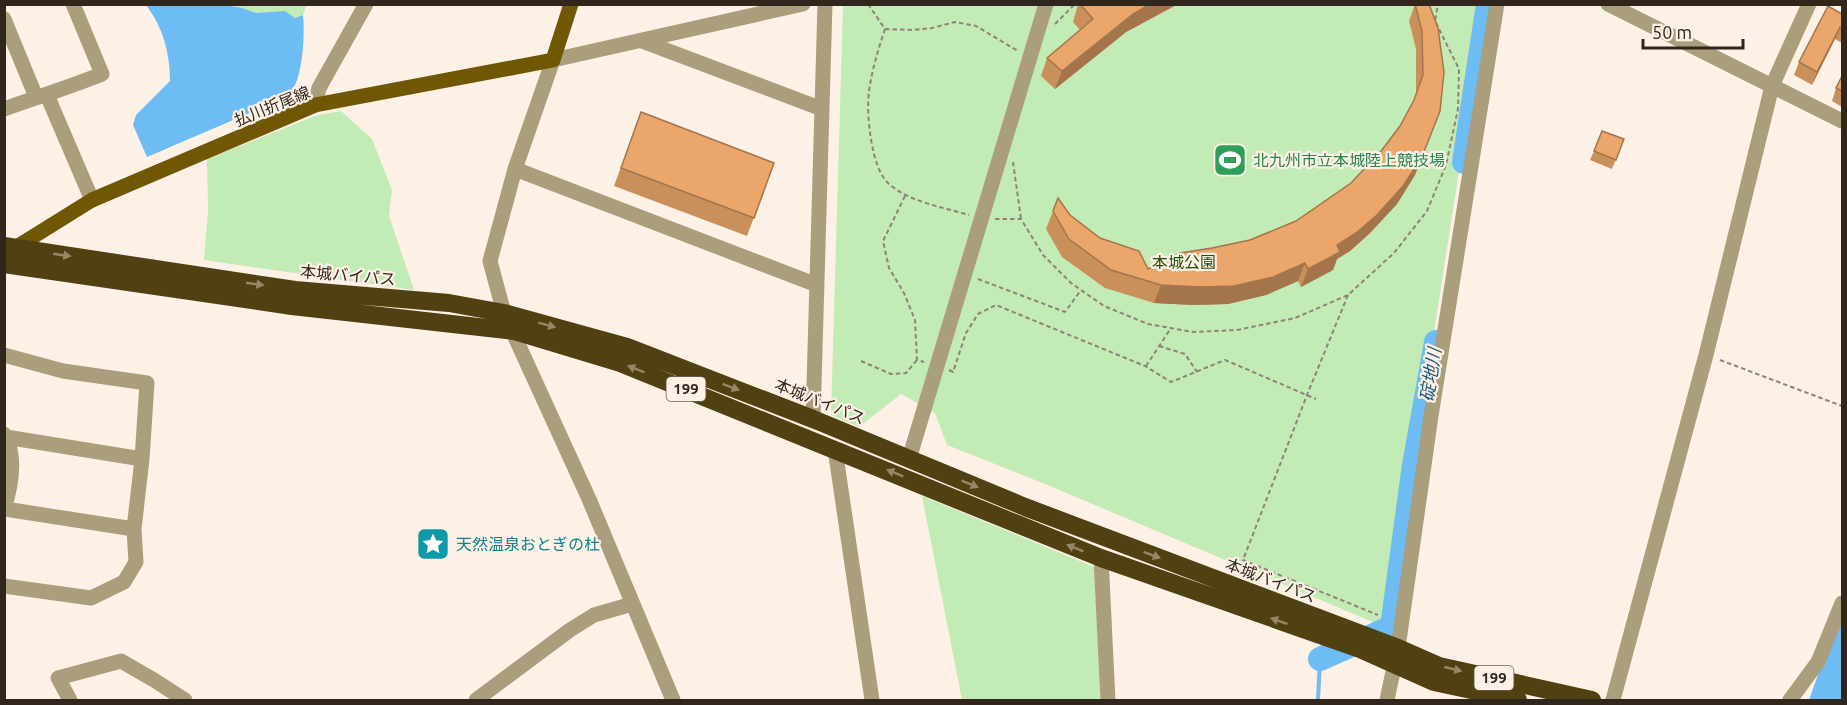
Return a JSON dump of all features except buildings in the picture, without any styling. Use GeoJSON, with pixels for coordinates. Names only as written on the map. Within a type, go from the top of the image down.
{"type":"FeatureCollection","features":[{"type":"Feature","properties":{"kind":"highway","name":"本城バイパス"},"geometry":{"type":"LineString","coordinates":[[8,250],[295,290],[449,303],[504,313],[627,347],[813,419],[1396,656],[1434,682],[1518,700]]}},
{"type":"Feature","properties":{"kind":"highway","name":"本城バイパス"},"geometry":{"type":"LineString","coordinates":[[4,264],[292,306],[514,331],[620,363],[835,448],[1101,558],[1336,633],[1360,649],[1592,700]]}},
{"type":"Feature","properties":{"kind":"main road"},"geometry":{"type":"LineString","coordinates":[[553,60],[571,4]]}},
{"type":"Feature","properties":{"kind":"main road","name":"払川折尾線"},"geometry":{"type":"LineString","coordinates":[[8,250],[92,200],[315,105],[553,60]]}},
{"type":"Feature","properties":{"kind":"street"},"geometry":{"type":"LineString","coordinates":[[4,109],[102,74],[73,4]]}},
{"type":"Feature","properties":{"kind":"street"},"geometry":{"type":"LineString","coordinates":[[315,105],[319,88],[366,4]]}},
{"type":"Feature","properties":{"kind":"street"},"geometry":{"type":"LineString","coordinates":[[673,700],[589,499],[504,313],[490,261],[514,169],[553,60],[803,4]]}},
{"type":"Feature","properties":{"kind":"street"},"geometry":{"type":"LineString","coordinates":[[813,419],[825,4]]}},
{"type":"Feature","properties":{"kind":"street"},"geometry":{"type":"LineString","coordinates":[[909,459],[1046,4]]}},
{"type":"Feature","properties":{"kind":"street"},"geometry":{"type":"LineString","coordinates":[[1387,700],[1396,656],[1432,404],[1497,4]]}},
{"type":"Feature","properties":{"kind":"street"},"geometry":{"type":"LineString","coordinates":[[1608,4],[1842,121]]}},
{"type":"Feature","properties":{"kind":"street"},"geometry":{"type":"LineString","coordinates":[[1612,700],[1706,355],[1772,86],[1809,4]]}},
{"type":"Feature","properties":{"kind":"street"},"geometry":{"type":"LineString","coordinates":[[4,19],[92,200]]}},
{"type":"Feature","properties":{"kind":"street"},"geometry":{"type":"LineString","coordinates":[[642,41],[822,109]]}},
{"type":"Feature","properties":{"kind":"street"},"geometry":{"type":"LineString","coordinates":[[514,169],[817,285]]}},
{"type":"Feature","properties":{"kind":"street"},"geometry":{"type":"LineString","coordinates":[[4,356],[63,371],[147,383],[134,529],[136,562],[124,582],[91,598],[4,586]]}},
{"type":"Feature","properties":{"kind":"street"},"geometry":{"type":"LineString","coordinates":[[134,529],[5,509],[11,477],[10,450],[5,436],[142,459]]}},
{"type":"Feature","properties":{"kind":"street"},"geometry":{"type":"LineString","coordinates":[[835,448],[872,700]]}},
{"type":"Feature","properties":{"kind":"street"},"geometry":{"type":"LineString","coordinates":[[1101,558],[1108,700]]}},
{"type":"Feature","properties":{"kind":"street"},"geometry":{"type":"LineString","coordinates":[[1790,700],[1818,662],[1842,603]]}},
{"type":"Feature","properties":{"kind":"street"},"geometry":{"type":"LineString","coordinates":[[476,700],[570,630],[594,615],[632,604]]}},
{"type":"Feature","properties":{"kind":"street"},"geometry":{"type":"LineString","coordinates":[[70,700],[58,678],[121,661],[185,700]]}},
{"type":"Feature","properties":{"kind":"path"},"geometry":{"type":"LineString","coordinates":[[868,4],[885,29]]}},
{"type":"Feature","properties":{"kind":"path"},"geometry":{"type":"LineString","coordinates":[[1013,160],[1021,219],[1043,255],[1071,283],[1104,306],[1148,324],[1193,332],[1237,330],[1295,318],[1348,295],[1394,253],[1427,211],[1446,165],[1458,109],[1459,69],[1435,21],[1438,4]]}},
{"type":"Feature","properties":{"kind":"path"},"geometry":{"type":"LineString","coordinates":[[885,29],[913,30],[955,22],[976,26],[1029,59]]}},
{"type":"Feature","properties":{"kind":"path"},"geometry":{"type":"LineString","coordinates":[[885,29],[875,59],[868,93],[870,128],[876,162],[886,182],[905,196],[981,219],[1021,219]]}},
{"type":"Feature","properties":{"kind":"path"},"geometry":{"type":"LineString","coordinates":[[861,362],[891,374],[906,373],[917,360],[915,320],[904,293],[889,268],[883,241],[905,196]]}},
{"type":"Feature","properties":{"kind":"path"},"geometry":{"type":"LineString","coordinates":[[964,274],[1065,312],[1081,290]]}},
{"type":"Feature","properties":{"kind":"path"},"geometry":{"type":"LineString","coordinates":[[1348,295],[1243,560],[1378,615]]}},
{"type":"Feature","properties":{"kind":"path"},"geometry":{"type":"LineString","coordinates":[[917,360],[953,372],[966,333],[978,314],[996,305],[1145,366],[1171,382],[1225,360],[1316,399]]}},
{"type":"Feature","properties":{"kind":"path"},"geometry":{"type":"LineString","coordinates":[[1145,366],[1171,328]]}},
{"type":"Feature","properties":{"kind":"path"},"geometry":{"type":"LineString","coordinates":[[1159,346],[1185,354],[1197,372]]}},
{"type":"Feature","properties":{"kind":"path"},"geometry":{"type":"LineString","coordinates":[[1706,355],[1842,406]]}},
{"type":"Feature","properties":{"kind":"green space"},"geometry":{"type":"Polygon","coordinates":[[[307,4],[303,15],[295,18],[283,12],[260,14],[226,5],[307,4]]]}},
{"type":"Feature","properties":{"kind":"green space","name":"本城公園"},"geometry":{"type":"Polygon","coordinates":[[[843,5],[1485,5],[1389,620],[1382,626],[947,445],[935,413],[901,394],[859,427],[831,415],[843,5]]]}},
{"type":"Feature","properties":{"kind":"green space"},"geometry":{"type":"Polygon","coordinates":[[[341,111],[372,139],[392,190],[389,216],[414,290],[204,260],[208,211],[207,159],[318,115],[341,111]]]}},
{"type":"Feature","properties":{"kind":"green space"},"geometry":{"type":"Polygon","coordinates":[[[922,496],[1099,569],[1110,700],[962,700],[922,496]]]}},
{"type":"Feature","properties":{"kind":"water"},"geometry":{"type":"Polygon","coordinates":[[[146,5],[226,5],[256,13],[285,11],[295,18],[303,15],[302,55],[295,85],[288,94],[275,102],[147,157],[133,125],[136,115],[170,81],[169,60],[164,41],[157,22],[146,5]]]}},
{"type":"Feature","properties":{"kind":"water"},"geometry":{"type":"Polygon","coordinates":[[[1842,618],[1842,700],[1809,700],[1820,669],[1842,618]]]}},
{"type":"Feature","properties":{"kind":"waterway","name":"碇地川"},"geometry":{"type":"LineString","coordinates":[[1464,162],[1488,4]]}},
{"type":"Feature","properties":{"kind":"waterway","name":"碇地川"},"geometry":{"type":"LineString","coordinates":[[1320,659],[1392,627],[1414,465],[1436,342]]}},
{"type":"Feature","properties":{"kind":"waterway","name":"碇地川"},"geometry":{"type":"LineString","coordinates":[[1318,700],[1320,659]]}},
{"type":"Feature","properties":{"kind":"place","name":"北九州市立本城陸上競技場"},"geometry":{"type":"Point","coordinates":[1230,160]}},
{"type":"Feature","properties":{"kind":"place","name":"天然温泉おとぎの杜"},"geometry":{"type":"Point","coordinates":[433,544]}}]}
